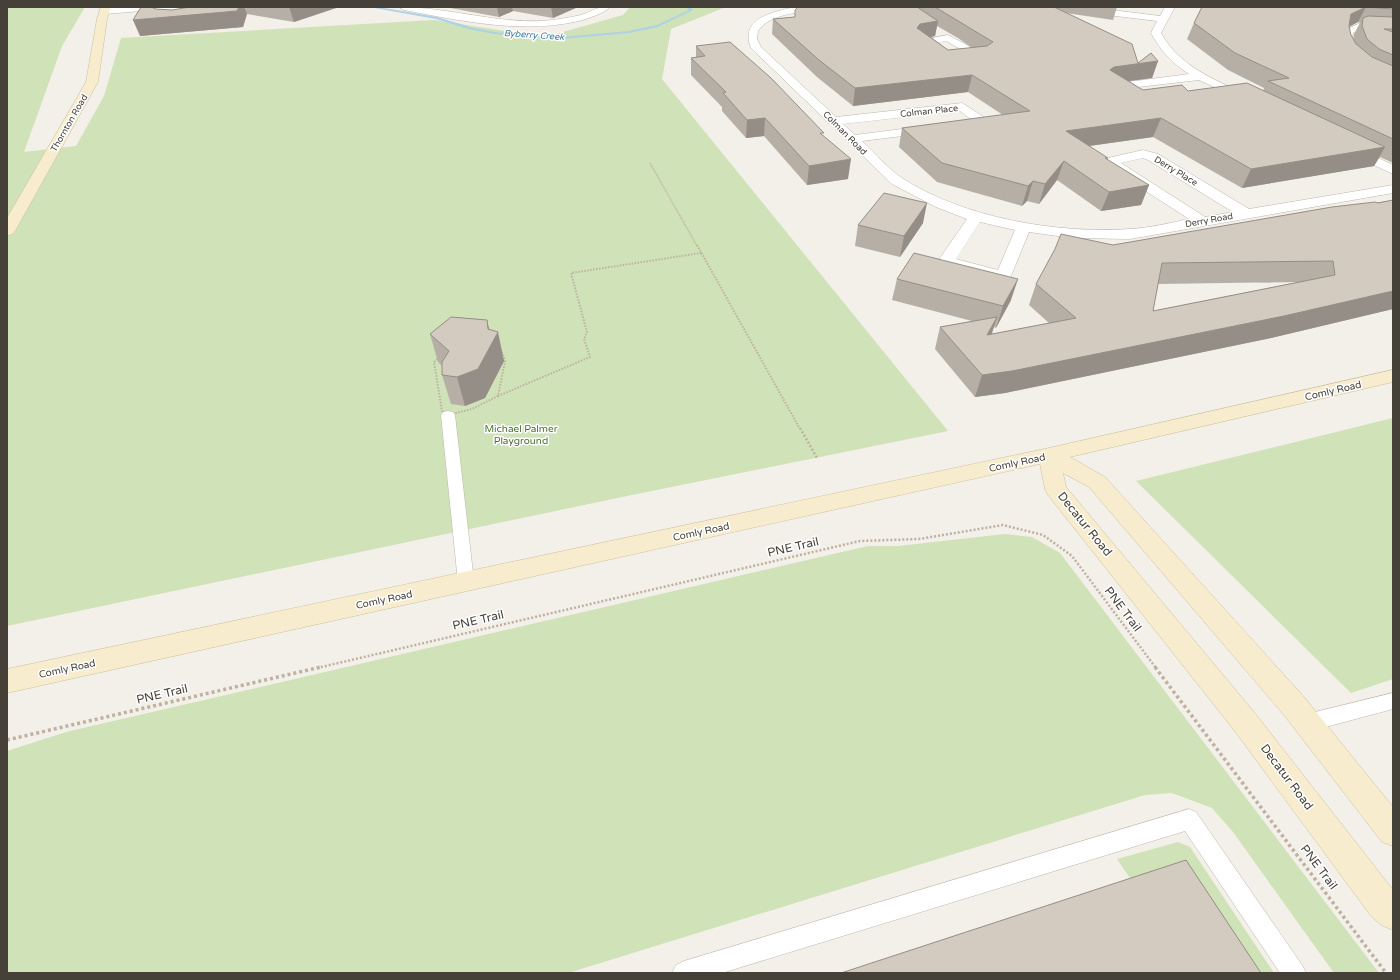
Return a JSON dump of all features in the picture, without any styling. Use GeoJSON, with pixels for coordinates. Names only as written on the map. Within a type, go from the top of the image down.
{"type":"FeatureCollection","features":[{"type":"Feature","properties":{"kind":"street"},"geometry":{"type":"LineString","coordinates":[[105,9],[153,7]]}},
{"type":"Feature","properties":{"kind":"street"},"geometry":{"type":"LineString","coordinates":[[160,7],[155,18],[159,21],[186,20],[200,16],[166,7]]}},
{"type":"Feature","properties":{"kind":"street"},"geometry":{"type":"LineString","coordinates":[[404,7],[481,20],[527,22],[550,22],[578,19],[605,7]]}},
{"type":"Feature","properties":{"kind":"street","name":"Colman Road"},"geometry":{"type":"LineString","coordinates":[[812,7],[784,12],[758,24],[753,31],[752,38],[756,48],[897,182],[924,196],[976,217],[1024,227]]}},
{"type":"Feature","properties":{"kind":"street"},"geometry":{"type":"LineString","coordinates":[[1066,7],[1162,19]]}},
{"type":"Feature","properties":{"kind":"street"},"geometry":{"type":"LineString","coordinates":[[1170,7],[1162,19],[1156,33],[1161,45],[1182,66],[1257,103]]}},
{"type":"Feature","properties":{"kind":"street","name":"Thornton Road"},"geometry":{"type":"LineString","coordinates":[[7,231],[92,82],[105,9]]}},
{"type":"Feature","properties":{"kind":"street"},"geometry":{"type":"LineString","coordinates":[[526,12],[528,17],[527,22]]}},
{"type":"Feature","properties":{"kind":"street"},"geometry":{"type":"LineString","coordinates":[[1393,28],[1358,27],[1349,30],[1346,39],[1347,49],[1354,60],[1368,69],[1393,81]]}},
{"type":"Feature","properties":{"kind":"street"},"geometry":{"type":"LineString","coordinates":[[936,30],[983,58],[950,63],[921,43],[948,38]]}},
{"type":"Feature","properties":{"kind":"street"},"geometry":{"type":"LineString","coordinates":[[1131,98],[1112,87],[1201,76]]}},
{"type":"Feature","properties":{"kind":"street"},"geometry":{"type":"LineString","coordinates":[[1206,92],[1229,89]]}},
{"type":"Feature","properties":{"kind":"street","name":"Colman Place"},"geometry":{"type":"LineString","coordinates":[[834,121],[962,107],[983,122],[851,139]]}},
{"type":"Feature","properties":{"kind":"street"},"geometry":{"type":"LineString","coordinates":[[1336,142],[1393,170]]}},
{"type":"Feature","properties":{"kind":"street","name":"Derry Place"},"geometry":{"type":"LineString","coordinates":[[1202,221],[1115,165],[1113,161],[1143,154],[1153,157],[1246,214]]}},
{"type":"Feature","properties":{"kind":"street","name":"Derry Road"},"geometry":{"type":"LineString","coordinates":[[1024,227],[1087,234],[1130,234],[1393,189]]}},
{"type":"Feature","properties":{"kind":"street"},"geometry":{"type":"LineString","coordinates":[[976,217],[946,261],[1003,276],[1024,227]]}},
{"type":"Feature","properties":{"kind":"street","name":"Comly Road"},"geometry":{"type":"LineString","coordinates":[[7,681],[1049,455],[1393,376]]}},
{"type":"Feature","properties":{"kind":"street"},"geometry":{"type":"LineString","coordinates":[[1049,455],[1097,482],[1294,706],[1393,831]]}},
{"type":"Feature","properties":{"kind":"street","name":"Decatur Road"},"geometry":{"type":"LineString","coordinates":[[1049,455],[1056,489],[1244,721],[1383,904],[1393,913]]}},
{"type":"Feature","properties":{"kind":"lane"},"geometry":{"type":"LineString","coordinates":[[448,415],[466,582]]}},
{"type":"Feature","properties":{"kind":"lane"},"geometry":{"type":"LineString","coordinates":[[1307,723],[1393,701]]}},
{"type":"Feature","properties":{"kind":"lane"},"geometry":{"type":"LineString","coordinates":[[684,973],[1189,819],[1294,973]]}},
{"type":"Feature","properties":{"kind":"path"},"geometry":{"type":"LineString","coordinates":[[650,163],[817,458]]}},
{"type":"Feature","properties":{"kind":"path"},"geometry":{"type":"LineString","coordinates":[[498,396],[505,361],[501,350],[494,347],[456,343],[434,362],[442,411],[448,415],[472,409],[498,396],[590,357],[584,339],[588,332],[571,273],[701,253]]}},
{"type":"Feature","properties":{"kind":"path","name":"PNE Trail"},"geometry":{"type":"LineString","coordinates":[[7,740],[860,541],[919,538],[1003,525],[1043,535],[1072,556],[1386,973]]}},
{"type":"Feature","properties":{"kind":"green space","name":"Michael Palmer Playground"},"geometry":{"type":"Polygon","coordinates":[[[7,7],[85,7],[62,46],[24,152],[76,146],[104,96],[121,38],[434,20],[545,37],[623,15],[630,7],[726,7],[671,29],[662,79],[948,431],[627,496],[7,626],[7,7]]]}},
{"type":"Feature","properties":{"kind":"green space"},"geometry":{"type":"Polygon","coordinates":[[[1393,418],[1393,679],[1351,693],[1136,481],[1393,418]]]}},
{"type":"Feature","properties":{"kind":"green space"},"geometry":{"type":"Polygon","coordinates":[[[1005,534],[1032,537],[1060,553],[1379,973],[1334,973],[1233,832],[1212,808],[1172,793],[1145,795],[568,973],[7,973],[7,751],[66,732],[868,546],[898,546],[1005,534]]]}},
{"type":"Feature","properties":{"kind":"green space"},"geometry":{"type":"Polygon","coordinates":[[[1178,842],[1190,847],[1274,973],[1249,973],[1132,881],[1117,859],[1178,842]]]}},
{"type":"Feature","properties":{"kind":"building"},"geometry":{"type":"Polygon","coordinates":[[[141,7],[172,10],[190,7],[239,7],[237,11],[133,20],[141,7]]]}},
{"type":"Feature","properties":{"kind":"building"},"geometry":{"type":"Polygon","coordinates":[[[798,7],[917,7],[938,21],[920,24],[917,28],[948,50],[987,46],[993,42],[935,7],[1054,7],[1132,44],[1138,63],[1151,53],[1158,61],[1114,67],[1110,70],[1143,90],[1182,85],[1188,91],[1247,83],[1385,147],[1251,169],[1161,118],[1066,131],[1108,158],[1105,158],[1149,185],[1109,192],[1064,161],[1045,184],[1033,181],[1028,186],[942,163],[902,128],[1030,111],[972,75],[855,88],[819,60],[773,19],[795,17],[795,10],[798,7]]]}},
{"type":"Feature","properties":{"kind":"building"},"geometry":{"type":"Polygon","coordinates":[[[1202,7],[1366,7],[1351,14],[1349,26],[1351,35],[1356,44],[1372,57],[1393,66],[1393,139],[1268,81],[1289,78],[1235,53],[1194,23],[1202,7]]]}},
{"type":"Feature","properties":{"kind":"building"},"geometry":{"type":"Polygon","coordinates":[[[1366,7],[1393,7],[1393,9],[1366,7]]]}},
{"type":"Feature","properties":{"kind":"building"},"geometry":{"type":"Polygon","coordinates":[[[1368,16],[1393,17],[1393,29],[1384,29],[1393,32],[1393,55],[1379,49],[1367,39],[1362,26],[1363,18],[1368,16]]]}},
{"type":"Feature","properties":{"kind":"building"},"geometry":{"type":"Polygon","coordinates":[[[730,42],[771,78],[824,133],[820,133],[851,159],[809,166],[765,118],[747,120],[723,93],[726,92],[691,58],[705,56],[696,46],[730,42]]]}},
{"type":"Feature","properties":{"kind":"building"},"geometry":{"type":"Polygon","coordinates":[[[884,193],[927,203],[904,236],[858,225],[884,193]]]}},
{"type":"Feature","properties":{"kind":"building"},"geometry":{"type":"Polygon","coordinates":[[[1393,200],[1393,291],[1284,316],[1012,371],[982,375],[940,327],[997,317],[987,335],[1076,318],[1036,284],[1055,249],[1061,234],[1113,245],[1332,207],[1375,202],[1378,203],[1393,200]],[[1333,261],[1162,263],[1153,311],[1335,275],[1333,261]]]}},
{"type":"Feature","properties":{"kind":"building"},"geometry":{"type":"Polygon","coordinates":[[[914,253],[1018,279],[1003,306],[897,279],[914,253]]]}},
{"type":"Feature","properties":{"kind":"building"},"geometry":{"type":"Polygon","coordinates":[[[451,317],[487,320],[488,329],[498,332],[478,369],[457,377],[442,375],[442,362],[449,351],[430,334],[451,317]]]}},
{"type":"Feature","properties":{"kind":"building"},"geometry":{"type":"Polygon","coordinates":[[[1186,860],[1261,973],[841,973],[1186,860]]]}},
{"type":"Feature","properties":{"kind":"waterway","name":"Byberry Creek"},"geometry":{"type":"LineString","coordinates":[[371,7],[437,18],[469,28],[495,33],[561,38],[629,32],[658,26],[691,10],[688,7]]}}]}
